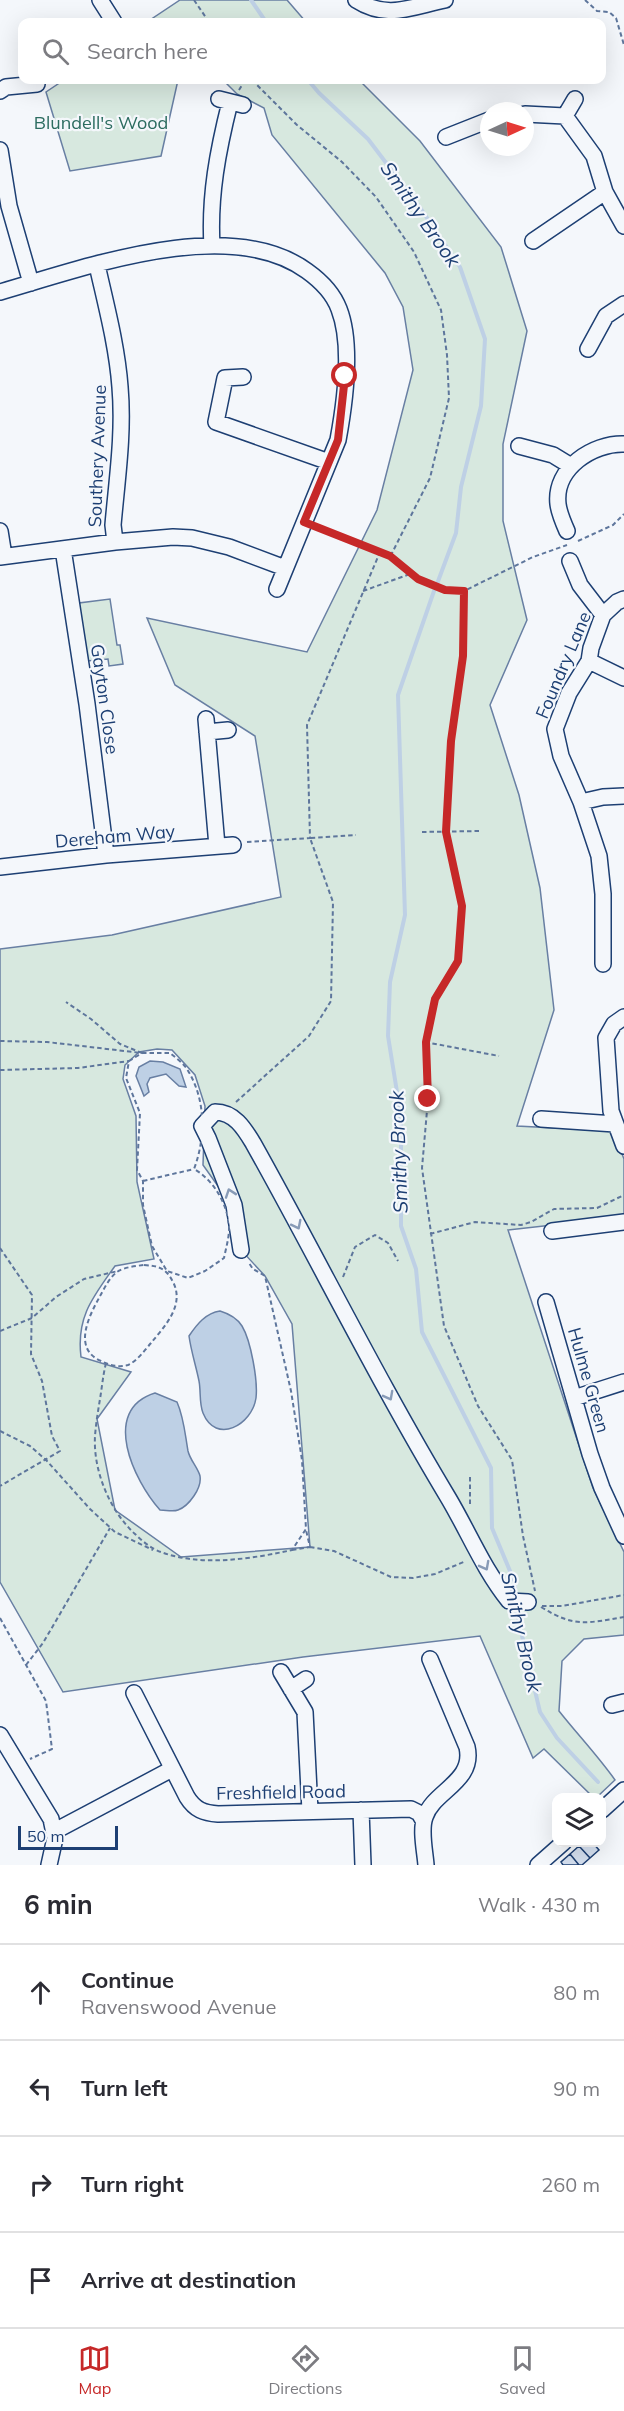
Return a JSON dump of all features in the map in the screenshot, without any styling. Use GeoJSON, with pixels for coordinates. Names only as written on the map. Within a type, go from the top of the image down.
{"type":"FeatureCollection","features":[{"type":"Feature","properties":{"kind":"street"},"geometry":{"type":"LineString","coordinates":[[100,0],[111,18]]}},
{"type":"Feature","properties":{"kind":"street"},"geometry":{"type":"LineString","coordinates":[[356,0],[366,7],[397,12],[438,1]]}},
{"type":"Feature","properties":{"kind":"street"},"geometry":{"type":"LineString","coordinates":[[0,91],[6,87],[37,88]]}},
{"type":"Feature","properties":{"kind":"street"},"geometry":{"type":"LineString","coordinates":[[565,116],[575,99]]}},
{"type":"Feature","properties":{"kind":"street"},"geometry":{"type":"LineString","coordinates":[[212,246],[211,201],[218,151],[231,102]]}},
{"type":"Feature","properties":{"kind":"street"},"geometry":{"type":"LineString","coordinates":[[534,114],[565,116]]}},
{"type":"Feature","properties":{"kind":"street"},"geometry":{"type":"LineString","coordinates":[[565,116],[594,156],[605,192],[624,226]]}},
{"type":"Feature","properties":{"kind":"street"},"geometry":{"type":"LineString","coordinates":[[446,137],[480,124]]}},
{"type":"Feature","properties":{"kind":"street"},"geometry":{"type":"LineString","coordinates":[[0,150],[7,196],[31,283]]}},
{"type":"Feature","properties":{"kind":"street"},"geometry":{"type":"LineString","coordinates":[[533,241],[605,192]]}},
{"type":"Feature","properties":{"kind":"street"},"geometry":{"type":"LineString","coordinates":[[0,292],[135,255],[212,246],[256,249],[291,259],[318,279],[329,291],[339,309],[346,354],[344,399],[338,440],[277,589]]}},
{"type":"Feature","properties":{"kind":"street","name":"Southery Avenue"},"geometry":{"type":"LineString","coordinates":[[97,265],[117,359],[120,389],[120,439],[113,525],[115,542]]}},
{"type":"Feature","properties":{"kind":"street"},"geometry":{"type":"LineString","coordinates":[[588,349],[606,316],[624,304]]}},
{"type":"Feature","properties":{"kind":"street"},"geometry":{"type":"LineString","coordinates":[[243,377],[225,378],[216,422],[329,462]]}},
{"type":"Feature","properties":{"kind":"street"},"geometry":{"type":"LineString","coordinates":[[567,531],[558,503],[560,485],[572,466],[600,447],[624,444]]}},
{"type":"Feature","properties":{"kind":"street"},"geometry":{"type":"LineString","coordinates":[[519,446],[547,453],[572,466]]}},
{"type":"Feature","properties":{"kind":"street"},"geometry":{"type":"LineString","coordinates":[[0,531],[2,556],[173,537],[192,538],[229,547],[285,568]]}},
{"type":"Feature","properties":{"kind":"street","name":"Gayton Close"},"geometry":{"type":"LineString","coordinates":[[63,549],[87,704],[106,855]]}},
{"type":"Feature","properties":{"kind":"street"},"geometry":{"type":"LineString","coordinates":[[570,561],[580,585],[603,615]]}},
{"type":"Feature","properties":{"kind":"street","name":"Foundry Lane"},"geometry":{"type":"LineString","coordinates":[[603,964],[603,894],[599,856],[581,802],[561,756],[555,729],[569,693],[589,661],[591,648],[603,615],[616,602],[624,599]]}},
{"type":"Feature","properties":{"kind":"street"},"geometry":{"type":"LineString","coordinates":[[589,661],[624,678]]}},
{"type":"Feature","properties":{"kind":"street"},"geometry":{"type":"LineString","coordinates":[[218,846],[207,725],[228,730]]}},
{"type":"Feature","properties":{"kind":"street"},"geometry":{"type":"LineString","coordinates":[[581,802],[603,797],[624,796]]}},
{"type":"Feature","properties":{"kind":"street","name":"Dereham Way"},"geometry":{"type":"LineString","coordinates":[[0,867],[106,855],[233,845]]}},
{"type":"Feature","properties":{"kind":"street"},"geometry":{"type":"LineString","coordinates":[[624,1017],[615,1024],[606,1038],[611,1111],[624,1146]]}},
{"type":"Feature","properties":{"kind":"street"},"geometry":{"type":"LineString","coordinates":[[241,1250],[234,1205],[202,1126],[215,1112],[225,1112],[242,1126],[253,1143],[401,1418],[494,1583],[509,1601],[534,1601]]}},
{"type":"Feature","properties":{"kind":"street"},"geometry":{"type":"LineString","coordinates":[[541,1119],[615,1124]]}},
{"type":"Feature","properties":{"kind":"street"},"geometry":{"type":"LineString","coordinates":[[552,1232],[624,1222]]}},
{"type":"Feature","properties":{"kind":"street","name":"Hulme Green"},"geometry":{"type":"LineString","coordinates":[[546,1302],[602,1488],[624,1536]]}},
{"type":"Feature","properties":{"kind":"street"},"geometry":{"type":"LineString","coordinates":[[574,1398],[624,1382]]}},
{"type":"Feature","properties":{"kind":"street"},"geometry":{"type":"LineString","coordinates":[[426,1865],[423,1820],[427,1811],[461,1775],[469,1758],[465,1741],[430,1659]]}},
{"type":"Feature","properties":{"kind":"street"},"geometry":{"type":"LineString","coordinates":[[281,1672],[305,1712],[310,1811]]}},
{"type":"Feature","properties":{"kind":"street"},"geometry":{"type":"LineString","coordinates":[[291,1689],[306,1679]]}},
{"type":"Feature","properties":{"kind":"street","name":"Freshfield Road"},"geometry":{"type":"LineString","coordinates":[[141,1696],[172,1769],[191,1804],[202,1811],[218,1814],[411,1809],[419,1813],[423,1820]]}},
{"type":"Feature","properties":{"kind":"street"},"geometry":{"type":"LineString","coordinates":[[0,1736],[51,1819],[55,1831],[49,1865]]}},
{"type":"Feature","properties":{"kind":"street"},"geometry":{"type":"LineString","coordinates":[[55,1831],[172,1769]]}},
{"type":"Feature","properties":{"kind":"street"},"geometry":{"type":"LineString","coordinates":[[606,1807],[623,1794]]}},
{"type":"Feature","properties":{"kind":"street"},"geometry":{"type":"LineString","coordinates":[[360,1810],[363,1865]]}},
{"type":"Feature","properties":{"kind":"street"},"geometry":{"type":"LineString","coordinates":[[538,1865],[558,1847]]}},
{"type":"Feature","properties":{"kind":"path"},"geometry":{"type":"LineString","coordinates":[[194,0],[206,18]]}},
{"type":"Feature","properties":{"kind":"path"},"geometry":{"type":"LineString","coordinates":[[585,0],[597,10],[609,12],[616,18],[624,45]]}},
{"type":"Feature","properties":{"kind":"path"},"geometry":{"type":"LineString","coordinates":[[256,84],[297,125],[342,162],[376,197],[414,252],[441,310],[447,355],[449,398],[430,478],[390,556]]}},
{"type":"Feature","properties":{"kind":"path"},"geometry":{"type":"LineString","coordinates":[[304,522],[390,556],[418,579],[445,590],[464,591],[533,556],[586,538],[612,525],[624,514]]}},
{"type":"Feature","properties":{"kind":"path"},"geometry":{"type":"LineString","coordinates":[[225,1112],[309,1036],[331,1000],[333,902],[310,838],[307,725],[380,552]]}},
{"type":"Feature","properties":{"kind":"path"},"geometry":{"type":"LineString","coordinates":[[363,591],[410,573]]}},
{"type":"Feature","properties":{"kind":"path"},"geometry":{"type":"LineString","coordinates":[[464,591],[463,656],[451,741],[446,832],[462,906],[458,961],[435,999],[426,1042],[428,1099],[422,1168],[444,1326],[478,1406],[512,1460],[534,1601],[557,1617],[577,1623],[594,1624],[624,1617]]}},
{"type":"Feature","properties":{"kind":"path"},"geometry":{"type":"LineString","coordinates":[[422,832],[479,831]]}},
{"type":"Feature","properties":{"kind":"path"},"geometry":{"type":"LineString","coordinates":[[233,845],[356,836]]}},
{"type":"Feature","properties":{"kind":"path"},"geometry":{"type":"LineString","coordinates":[[66,1002],[91,1019],[120,1044],[142,1053]]}},
{"type":"Feature","properties":{"kind":"path"},"geometry":{"type":"LineString","coordinates":[[0,1041],[47,1042],[142,1053],[170,1053],[186,1067],[202,1106],[201,1150],[194,1169]]}},
{"type":"Feature","properties":{"kind":"path"},"geometry":{"type":"LineString","coordinates":[[426,1042],[499,1056]]}},
{"type":"Feature","properties":{"kind":"path"},"geometry":{"type":"LineString","coordinates":[[0,1070],[78,1068],[129,1061],[142,1053]]}},
{"type":"Feature","properties":{"kind":"path"},"geometry":{"type":"LineString","coordinates":[[118,1271],[106,1285],[87,1319],[85,1329],[87,1349],[92,1356],[117,1366],[132,1363],[146,1349],[170,1319],[177,1303],[176,1287],[152,1246],[143,1205],[143,1181],[137,1170],[140,1113],[126,1078],[129,1061]]}},
{"type":"Feature","properties":{"kind":"path"},"geometry":{"type":"LineString","coordinates":[[0,1331],[32,1318],[56,1297],[84,1279],[144,1265],[157,1266],[188,1278],[205,1271],[224,1258],[229,1228],[222,1198],[203,1174],[194,1169],[143,1181]]}},
{"type":"Feature","properties":{"kind":"path"},"geometry":{"type":"LineString","coordinates":[[430,1234],[475,1222],[521,1225],[554,1209],[597,1208],[624,1195]]}},
{"type":"Feature","properties":{"kind":"path"},"geometry":{"type":"LineString","coordinates":[[335,1296],[355,1247],[375,1235],[388,1243],[398,1262]]}},
{"type":"Feature","properties":{"kind":"path"},"geometry":{"type":"LineString","coordinates":[[0,1248],[32,1295],[31,1354],[42,1381],[52,1436],[60,1451],[47,1461],[0,1486]]}},
{"type":"Feature","properties":{"kind":"path"},"geometry":{"type":"LineString","coordinates":[[241,1250],[253,1269],[265,1276],[275,1314],[302,1460],[306,1529],[310,1547]]}},
{"type":"Feature","properties":{"kind":"path"},"geometry":{"type":"LineString","coordinates":[[106,1363],[95,1436],[95,1452],[101,1475],[120,1521],[158,1552]]}},
{"type":"Feature","properties":{"kind":"path"},"geometry":{"type":"LineString","coordinates":[[0,1431],[30,1446],[110,1528],[136,1544],[184,1559],[214,1560],[266,1556],[310,1547],[334,1551],[391,1577],[413,1578],[456,1566],[479,1554]]}},
{"type":"Feature","properties":{"kind":"path"},"geometry":{"type":"LineString","coordinates":[[26,1665],[44,1643],[110,1528]]}},
{"type":"Feature","properties":{"kind":"path"},"geometry":{"type":"LineString","coordinates":[[292,1550],[306,1529]]}},
{"type":"Feature","properties":{"kind":"path"},"geometry":{"type":"LineString","coordinates":[[534,1601],[562,1606],[624,1595]]}},
{"type":"Feature","properties":{"kind":"path"},"geometry":{"type":"LineString","coordinates":[[0,1618],[46,1701],[52,1749],[18,1765]]}},
{"type":"Feature","properties":{"kind":"green space"},"geometry":{"type":"Polygon","coordinates":[[[180,0],[287,0],[303,18],[153,18],[180,0]]]}},
{"type":"Feature","properties":{"kind":"green space","name":"Blundell's Wood"},"geometry":{"type":"Polygon","coordinates":[[[58,84],[177,84],[161,156],[70,171],[46,92],[58,84]]]}},
{"type":"Feature","properties":{"kind":"green space"},"geometry":{"type":"Polygon","coordinates":[[[227,84],[363,84],[420,141],[501,247],[527,331],[503,444],[503,521],[527,620],[490,705],[519,795],[540,888],[554,1010],[517,1126],[613,1131],[624,1159],[624,1217],[508,1230],[593,1488],[624,1552],[624,1635],[584,1639],[562,1661],[559,1711],[615,1780],[601,1793],[589,1793],[544,1749],[533,1758],[480,1636],[303,1657],[63,1692],[0,1582],[0,949],[112,935],[281,897],[255,736],[175,685],[147,618],[307,652],[377,510],[413,370],[403,307],[385,273],[272,135],[264,108],[237,94],[227,84]],[[157,1049],[139,1052],[125,1065],[123,1079],[136,1116],[137,1182],[154,1259],[115,1266],[88,1308],[81,1330],[80,1343],[81,1357],[131,1372],[97,1419],[115,1510],[181,1557],[310,1547],[292,1324],[265,1276],[241,1250],[235,1210],[203,1165],[205,1106],[195,1075],[172,1050],[157,1049]]]}},
{"type":"Feature","properties":{"kind":"green space"},"geometry":{"type":"Polygon","coordinates":[[[110,599],[117,645],[120,645],[123,664],[109,666],[108,659],[87,661],[79,603],[110,599]]]}},
{"type":"Feature","properties":{"kind":"water"},"geometry":{"type":"Polygon","coordinates":[[[150,1061],[163,1062],[180,1069],[186,1087],[179,1086],[166,1074],[150,1078],[147,1084],[149,1092],[144,1096],[136,1076],[139,1067],[150,1061]]]}},
{"type":"Feature","properties":{"kind":"water"},"geometry":{"type":"Polygon","coordinates":[[[220,1311],[230,1315],[242,1326],[253,1361],[256,1382],[256,1398],[248,1416],[233,1428],[224,1429],[216,1428],[209,1423],[203,1413],[189,1336],[202,1320],[220,1311]]]}},
{"type":"Feature","properties":{"kind":"water"},"geometry":{"type":"Polygon","coordinates":[[[155,1393],[177,1402],[189,1454],[200,1476],[199,1486],[194,1496],[176,1511],[160,1510],[150,1497],[132,1465],[127,1447],[126,1430],[129,1414],[138,1402],[155,1393]]]}},
{"type":"Feature","properties":{"kind":"building"},"geometry":{"type":"Polygon","coordinates":[[[580,1847],[596,1847],[599,1850],[590,1858],[580,1847]]]}},
{"type":"Feature","properties":{"kind":"building"},"geometry":{"type":"Polygon","coordinates":[[[580,1847],[590,1858],[579,1865],[570,1854],[580,1847]]]}},
{"type":"Feature","properties":{"kind":"building"},"geometry":{"type":"Polygon","coordinates":[[[570,1854],[579,1865],[563,1865],[561,1862],[570,1854]]]}},
{"type":"Feature","properties":{"kind":"waterway","name":"Smithy Brook"},"geometry":{"type":"LineString","coordinates":[[251,0],[263,18]]}},
{"type":"Feature","properties":{"kind":"waterway","name":"Smithy Brook"},"geometry":{"type":"LineString","coordinates":[[311,84],[368,139],[421,209],[460,267],[485,339],[481,406],[461,487],[456,533],[437,584]]}},
{"type":"Feature","properties":{"kind":"waterway","name":"Smithy Brook"},"geometry":{"type":"LineString","coordinates":[[434,591],[398,695],[405,915],[390,982],[388,1036],[401,1117],[401,1226],[416,1269],[422,1332],[491,1468],[492,1528],[515,1583],[515,1598]]}},
{"type":"Feature","properties":{"kind":"waterway","name":"Smithy Brook"},"geometry":{"type":"LineString","coordinates":[[515,1606],[540,1712],[557,1738],[598,1782]]}},
{"type":"Feature","properties":{"kind":"route"},"geometry":{"type":"LineString","coordinates":[[345,376],[338,440],[304,522],[390,556],[418,579],[445,590],[464,591],[463,656],[459,699],[451,741],[446,799],[446,832],[462,906],[458,961],[435,999],[426,1042],[428,1099]]}}]}
